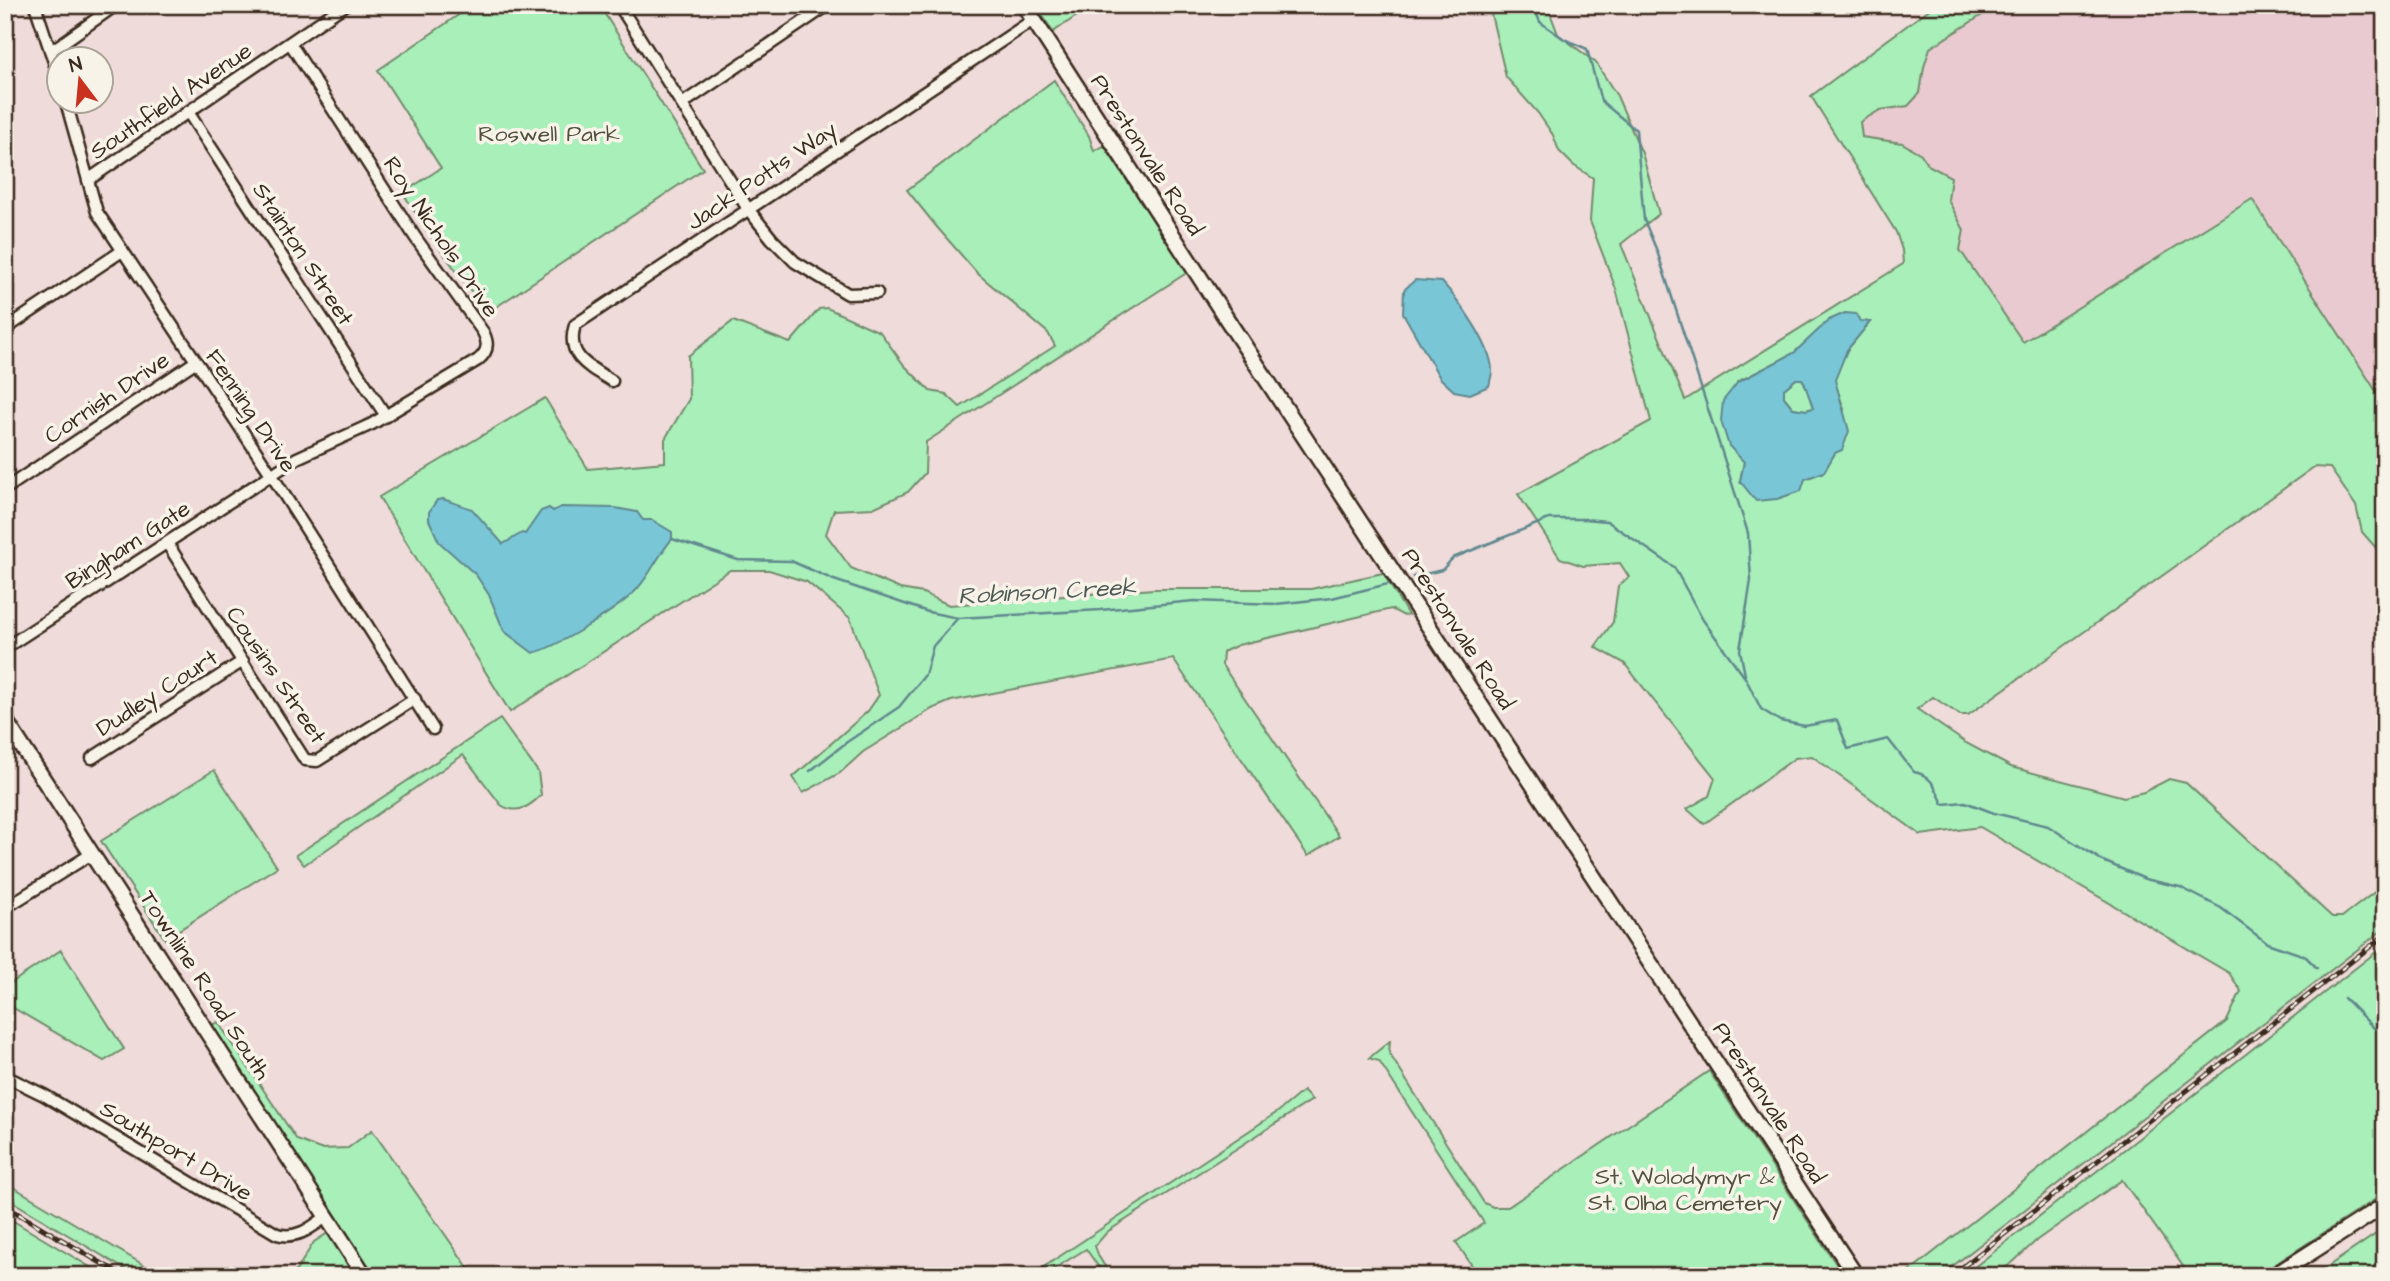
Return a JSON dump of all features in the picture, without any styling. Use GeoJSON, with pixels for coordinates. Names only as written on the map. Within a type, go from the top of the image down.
{"type":"FeatureCollection","features":[{"type":"Feature","properties":{"kind":"street"},"geometry":{"type":"LineString","coordinates":[[35,5],[49,46]]}},
{"type":"Feature","properties":{"kind":"street"},"geometry":{"type":"LineString","coordinates":[[58,46],[116,5]]}},
{"type":"Feature","properties":{"kind":"street","name":"Southfield Avenue"},"geometry":{"type":"LineString","coordinates":[[88,180],[345,5]]}},
{"type":"Feature","properties":{"kind":"street"},"geometry":{"type":"LineString","coordinates":[[619,5],[748,209],[772,239],[795,262],[849,294],[877,293]]}},
{"type":"Feature","properties":{"kind":"street"},"geometry":{"type":"LineString","coordinates":[[682,104],[828,5]]}},
{"type":"Feature","properties":{"kind":"street","name":"Prestonvale Road"},"geometry":{"type":"LineString","coordinates":[[1024,5],[1228,321],[1856,1276]]}},
{"type":"Feature","properties":{"kind":"street","name":"Jack Potts Way"},"geometry":{"type":"LineString","coordinates":[[612,381],[585,364],[576,352],[571,338],[575,326],[1033,20]]}},
{"type":"Feature","properties":{"kind":"street","name":"Roy Nichols Drive"},"geometry":{"type":"LineString","coordinates":[[271,474],[297,458],[386,416],[478,360],[487,347],[486,338],[459,295],[409,228],[290,43]]}},
{"type":"Feature","properties":{"kind":"street","name":"Stainton Street"},"geometry":{"type":"LineString","coordinates":[[188,112],[386,416]]}},
{"type":"Feature","properties":{"kind":"street","name":"Fenning Drive"},"geometry":{"type":"LineString","coordinates":[[70,116],[97,212],[271,474],[433,729]]}},
{"type":"Feature","properties":{"kind":"street"},"geometry":{"type":"LineString","coordinates":[[5,328],[122,251]]}},
{"type":"Feature","properties":{"kind":"street","name":"Cornish Drive"},"geometry":{"type":"LineString","coordinates":[[5,489],[195,362]]}},
{"type":"Feature","properties":{"kind":"street","name":"Bingham Gate"},"geometry":{"type":"LineString","coordinates":[[5,648],[271,474]]}},
{"type":"Feature","properties":{"kind":"street","name":"Cousins Street"},"geometry":{"type":"LineString","coordinates":[[167,543],[305,760],[317,761],[415,699]]}},
{"type":"Feature","properties":{"kind":"street","name":"Dudley Court"},"geometry":{"type":"LineString","coordinates":[[92,758],[243,661]]}},
{"type":"Feature","properties":{"kind":"street","name":"Townline Road South"},"geometry":{"type":"LineString","coordinates":[[5,719],[365,1276]]}},
{"type":"Feature","properties":{"kind":"street"},"geometry":{"type":"LineString","coordinates":[[6,905],[93,853]]}},
{"type":"Feature","properties":{"kind":"street","name":"Southport Drive"},"geometry":{"type":"LineString","coordinates":[[5,1076],[44,1095],[278,1234],[292,1236],[303,1232],[327,1216]]}},
{"type":"Feature","properties":{"kind":"street"},"geometry":{"type":"LineString","coordinates":[[2274,1276],[2385,1205]]}},
{"type":"Feature","properties":{"kind":"shaded area"},"geometry":{"type":"Polygon","coordinates":[[[1958,5],[2385,5],[2385,405],[2252,199],[2023,343],[1960,250],[1816,98],[1958,5]]]}},
{"type":"Feature","properties":{"kind":"green space","name":"Roswell Park"},"geometry":{"type":"Polygon","coordinates":[[[473,5],[599,5],[703,169],[487,313],[403,193],[441,168],[378,70],[473,5]]]}},
{"type":"Feature","properties":{"kind":"green space"},"geometry":{"type":"Polygon","coordinates":[[[1036,5],[1093,5],[1053,32],[1036,5]]]}},
{"type":"Feature","properties":{"kind":"green space"},"geometry":{"type":"Polygon","coordinates":[[[1494,5],[1547,5],[1558,34],[1596,63],[1617,96],[1642,153],[1659,214],[1621,244],[1685,400],[1903,264],[1896,232],[1811,96],[1935,5],[1998,5],[1930,48],[1920,93],[1908,106],[1880,110],[1860,122],[1862,137],[1902,143],[1921,154],[1928,165],[1951,177],[1948,200],[1964,230],[1960,250],[2023,342],[2252,199],[2385,405],[2385,558],[2362,532],[2356,506],[2330,468],[2314,467],[1968,715],[1960,715],[1933,697],[1917,709],[1966,743],[2011,767],[2124,797],[2144,792],[2169,779],[2186,783],[2332,917],[2342,917],[2385,884],[2385,928],[1940,1276],[1891,1276],[1906,1274],[2227,1021],[2241,991],[2229,973],[1980,827],[1921,835],[1812,756],[1795,758],[1704,824],[1687,809],[1709,796],[1715,778],[1624,663],[1595,647],[1613,622],[1618,586],[1629,577],[1620,563],[1583,566],[1560,558],[1518,494],[1651,421],[1616,289],[1590,221],[1593,178],[1573,165],[1559,151],[1553,135],[1538,113],[1506,77],[1490,10],[1494,5]],[[1845,313],[1829,320],[1794,353],[1737,382],[1744,462],[1740,481],[1805,479],[1824,472],[1835,453],[1844,409],[1834,380],[1847,350],[1870,322],[1860,321],[1845,313]]]}},
{"type":"Feature","properties":{"kind":"green space"},"geometry":{"type":"Polygon","coordinates":[[[1054,80],[1089,136],[1094,151],[1104,146],[1188,272],[926,442],[925,473],[908,492],[873,508],[834,510],[826,534],[851,568],[900,589],[923,593],[949,605],[1154,589],[1311,589],[1383,573],[1408,615],[1404,616],[1391,609],[1238,645],[1223,652],[1222,665],[1339,836],[1308,856],[1173,659],[951,701],[932,709],[863,752],[840,773],[803,793],[793,777],[868,711],[879,695],[850,618],[807,582],[769,570],[730,570],[510,712],[379,497],[545,398],[588,469],[665,462],[665,439],[689,399],[688,356],[733,321],[790,343],[819,309],[827,308],[880,332],[904,365],[930,391],[946,394],[960,407],[1055,346],[1048,333],[977,273],[907,190],[1054,80]]]}},
{"type":"Feature","properties":{"kind":"green space"},"geometry":{"type":"Polygon","coordinates":[[[1796,379],[1802,379],[1804,382],[1814,408],[1793,408],[1784,397],[1784,389],[1796,379]]]}},
{"type":"Feature","properties":{"kind":"green space"},"geometry":{"type":"Polygon","coordinates":[[[500,719],[538,772],[541,795],[532,803],[517,809],[501,805],[463,755],[304,865],[296,855],[500,719]]]}},
{"type":"Feature","properties":{"kind":"green space"},"geometry":{"type":"Polygon","coordinates":[[[214,770],[277,867],[165,939],[101,841],[214,770]]]}},
{"type":"Feature","properties":{"kind":"green space"},"geometry":{"type":"Polygon","coordinates":[[[2385,945],[2385,1193],[2257,1276],[2190,1276],[2122,1180],[2037,1240],[2012,1263],[1992,1276],[1963,1276],[2385,945]]]}},
{"type":"Feature","properties":{"kind":"green space"},"geometry":{"type":"Polygon","coordinates":[[[61,950],[124,1049],[104,1061],[5,1003],[5,987],[61,950]]]}},
{"type":"Feature","properties":{"kind":"green space"},"geometry":{"type":"Polygon","coordinates":[[[218,1022],[297,1140],[320,1149],[348,1148],[372,1130],[474,1276],[372,1276],[212,1025],[218,1022]]]}},
{"type":"Feature","properties":{"kind":"green space","name":"St. Wolodymyr & St. Olha Cemetery"},"geometry":{"type":"Polygon","coordinates":[[[1390,1041],[1389,1053],[1484,1203],[1493,1207],[1508,1207],[1709,1071],[1844,1276],[1479,1276],[1456,1242],[1484,1223],[1379,1061],[1369,1058],[1390,1041]]]}},
{"type":"Feature","properties":{"kind":"green space"},"geometry":{"type":"Polygon","coordinates":[[[1303,1091],[1312,1100],[1107,1232],[1095,1246],[1111,1276],[1105,1276],[1086,1249],[1042,1276],[1030,1276],[1279,1111],[1303,1091]]]}},
{"type":"Feature","properties":{"kind":"green space"},"geometry":{"type":"Polygon","coordinates":[[[5,1182],[162,1276],[136,1276],[5,1197],[5,1182]]]}},
{"type":"Feature","properties":{"kind":"green space"},"geometry":{"type":"Polygon","coordinates":[[[5,1216],[105,1276],[5,1276],[5,1216]]]}},
{"type":"Feature","properties":{"kind":"green space"},"geometry":{"type":"Polygon","coordinates":[[[2385,1228],[2385,1276],[2314,1276],[2385,1228]]]}},
{"type":"Feature","properties":{"kind":"green space"},"geometry":{"type":"Polygon","coordinates":[[[328,1233],[355,1276],[293,1276],[314,1242],[328,1233]]]}},
{"type":"Feature","properties":{"kind":"water"},"geometry":{"type":"Polygon","coordinates":[[[1415,280],[1442,282],[1465,311],[1490,360],[1492,372],[1489,386],[1470,394],[1454,391],[1440,378],[1403,313],[1404,290],[1415,280]]]}},
{"type":"Feature","properties":{"kind":"water"},"geometry":{"type":"Polygon","coordinates":[[[1845,313],[1856,314],[1860,321],[1870,322],[1847,350],[1835,380],[1849,431],[1842,450],[1835,453],[1824,472],[1805,479],[1801,491],[1777,499],[1756,501],[1740,481],[1744,462],[1729,446],[1721,421],[1723,401],[1738,382],[1794,353],[1829,320],[1845,313]],[[1796,379],[1784,389],[1784,397],[1793,408],[1806,410],[1813,408],[1802,379],[1796,379]]]}},
{"type":"Feature","properties":{"kind":"water"},"geometry":{"type":"Polygon","coordinates":[[[443,499],[472,509],[503,544],[522,533],[525,534],[541,511],[549,508],[553,511],[561,507],[615,508],[637,512],[643,520],[652,520],[672,532],[672,539],[643,582],[630,596],[572,635],[533,653],[504,631],[489,595],[476,575],[439,542],[429,520],[429,512],[437,500],[443,499]]]}},
{"type":"Feature","properties":{"kind":"waterway"},"geometry":{"type":"LineString","coordinates":[[1533,5],[1540,22],[1564,39],[1587,49],[1601,101],[1636,130],[1644,220],[1657,251],[1748,533],[1751,580],[1740,650],[1745,675]]}},
{"type":"Feature","properties":{"kind":"waterway","name":"Robinson Creek"},"geometry":{"type":"LineString","coordinates":[[1413,577],[1442,570],[1453,558],[1549,519],[1607,521],[1674,567],[1703,620],[1746,679],[1761,709],[1780,721],[1805,726],[1837,720],[1848,749],[1888,739],[1914,772],[1929,779],[1943,804],[1965,802],[1994,813],[2048,826],[2103,861],[2145,879],[2180,887],[2221,908],[2267,943],[2305,956],[2317,968]]}},
{"type":"Feature","properties":{"kind":"waterway","name":"Robinson Creek"},"geometry":{"type":"LineString","coordinates":[[672,539],[738,560],[791,561],[834,580],[928,612],[958,618],[1100,610],[1194,601],[1276,604],[1332,598],[1392,583]]}},
{"type":"Feature","properties":{"kind":"waterway"},"geometry":{"type":"LineString","coordinates":[[810,771],[899,707],[925,675],[933,646],[957,619]]}},
{"type":"Feature","properties":{"kind":"waterway","name":"Robinson Creek"},"geometry":{"type":"LineString","coordinates":[[2344,998],[2385,1039]]}},
{"type":"Feature","properties":{"kind":"railway"},"geometry":{"type":"LineString","coordinates":[[1951,1276],[2385,935]]}},
{"type":"Feature","properties":{"kind":"railway"},"geometry":{"type":"LineString","coordinates":[[5,1206],[123,1276]]}}]}
